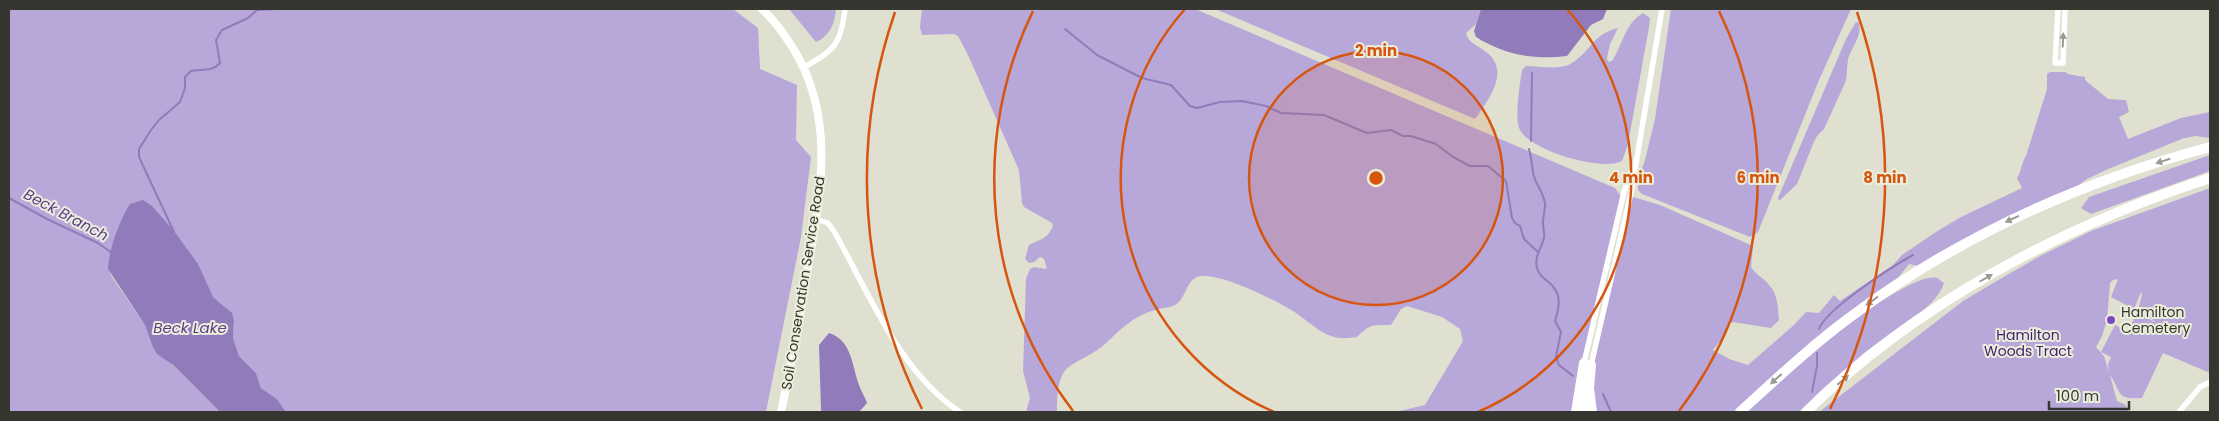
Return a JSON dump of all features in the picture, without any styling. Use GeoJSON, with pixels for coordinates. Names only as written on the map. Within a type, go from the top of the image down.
{"type":"FeatureCollection","features":[{"type":"Feature","properties":{"kind":"highway"},"geometry":{"type":"LineString","coordinates":[[1740,412],[1812,346],[1848,318],[1886,290],[1947,252],[1992,228],[2065,195],[2210,147]]}},
{"type":"Feature","properties":{"kind":"highway"},"geometry":{"type":"LineString","coordinates":[[1806,412],[1846,377],[1913,325],[2008,265],[2114,213],[2210,178]]}},
{"type":"Feature","properties":{"kind":"highway"},"geometry":{"type":"LineString","coordinates":[[1576,412],[1588,364]]}},
{"type":"Feature","properties":{"kind":"highway"},"geometry":{"type":"LineString","coordinates":[[1580,412],[1588,364]]}},
{"type":"Feature","properties":{"kind":"highway"},"geometry":{"type":"LineString","coordinates":[[1584,412],[1588,364]]}},
{"type":"Feature","properties":{"kind":"highway"},"geometry":{"type":"LineString","coordinates":[[1588,364],[1592,412]]}},
{"type":"Feature","properties":{"kind":"main road","name":"Soil Conservation Service Road"},"geometry":{"type":"LineString","coordinates":[[762,9],[778,26],[804,67],[818,107],[822,133],[822,168],[816,219],[794,355],[781,412]]}},
{"type":"Feature","properties":{"kind":"street"},"geometry":{"type":"LineString","coordinates":[[804,67],[830,52],[836,46],[843,30],[845,9]]}},
{"type":"Feature","properties":{"kind":"street"},"geometry":{"type":"LineString","coordinates":[[1588,364],[1631,194],[1662,9]]}},
{"type":"Feature","properties":{"kind":"street"},"geometry":{"type":"LineString","coordinates":[[2058,9],[2055,63],[2063,63],[2065,9]]}},
{"type":"Feature","properties":{"kind":"street"},"geometry":{"type":"LineString","coordinates":[[816,219],[828,223],[835,233],[882,320],[906,358],[923,379],[960,412]]}},
{"type":"Feature","properties":{"kind":"street"},"geometry":{"type":"LineString","coordinates":[[2179,412],[2200,387],[2210,382]]}},
{"type":"Feature","properties":{"kind":"green space"},"geometry":{"type":"Polygon","coordinates":[[[9,9],[733,9],[758,28],[760,69],[797,85],[796,140],[811,157],[801,237],[766,412],[286,412],[277,399],[261,388],[256,373],[239,356],[233,338],[234,321],[225,307],[213,297],[174,231],[118,227],[109,258],[112,277],[145,325],[152,345],[220,412],[9,412],[9,9]]]}},
{"type":"Feature","properties":{"kind":"green space"},"geometry":{"type":"Polygon","coordinates":[[[789,9],[836,9],[828,33],[816,42],[789,9]]]}},
{"type":"Feature","properties":{"kind":"green space"},"geometry":{"type":"Polygon","coordinates":[[[922,9],[1195,9],[1615,188],[1623,199],[1576,412],[1395,412],[1425,405],[1463,341],[1460,329],[1442,317],[1407,306],[1401,309],[1391,325],[1372,326],[1357,337],[1334,337],[1273,300],[1245,287],[1206,276],[1193,279],[1177,304],[1157,309],[1134,319],[1101,347],[1070,366],[1062,375],[1060,381],[1057,412],[1026,412],[1030,398],[1023,371],[1026,279],[1030,269],[1034,267],[1047,269],[1044,259],[1040,257],[1034,262],[1029,263],[1025,259],[1029,245],[1046,237],[1053,226],[1052,223],[1024,207],[1022,203],[1019,170],[958,36],[954,34],[922,35],[920,27],[922,9]]]}},
{"type":"Feature","properties":{"kind":"green space"},"geometry":{"type":"Polygon","coordinates":[[[1215,9],[1481,9],[1476,24],[1466,33],[1470,41],[1491,57],[1496,65],[1496,83],[1487,102],[1475,119],[1215,9]]]}},
{"type":"Feature","properties":{"kind":"green space"},"geometry":{"type":"Polygon","coordinates":[[[1671,9],[1851,9],[1819,80],[1758,232],[1750,237],[1642,194],[1638,190],[1638,180],[1655,119],[1671,9]]]}},
{"type":"Feature","properties":{"kind":"green space"},"geometry":{"type":"Polygon","coordinates":[[[1643,13],[1650,18],[1649,27],[1628,144],[1622,161],[1612,164],[1584,162],[1552,152],[1527,138],[1518,125],[1518,101],[1522,70],[1526,66],[1561,67],[1572,63],[1603,34],[1618,28],[1610,44],[1607,58],[1608,62],[1612,61],[1628,29],[1643,13]]]}},
{"type":"Feature","properties":{"kind":"green space"},"geometry":{"type":"Polygon","coordinates":[[[1856,22],[1859,23],[1860,28],[1857,40],[1849,56],[1845,83],[1824,129],[1817,136],[1813,144],[1797,184],[1779,201],[1778,198],[1846,39],[1856,22]]]}},
{"type":"Feature","properties":{"kind":"green space"},"geometry":{"type":"Polygon","coordinates":[[[2050,72],[2066,72],[2067,74],[2085,77],[2085,80],[2108,99],[2126,100],[2129,112],[2119,117],[2128,139],[2181,118],[2210,112],[2210,138],[2196,136],[2184,138],[2106,170],[2087,179],[2065,195],[1923,267],[1909,264],[1878,303],[1907,286],[1924,279],[1938,278],[1944,283],[1939,293],[1931,303],[1910,321],[1864,353],[1799,412],[1592,412],[1589,388],[1630,196],[1660,205],[1753,246],[1751,267],[1772,289],[1777,301],[1779,320],[1771,328],[1733,322],[1728,324],[1721,340],[1713,350],[1729,359],[1748,365],[1794,325],[1806,312],[1819,313],[1834,295],[1840,301],[1893,265],[1902,255],[1936,232],[1959,218],[2022,188],[2017,178],[2026,156],[2047,89],[2047,74],[2050,72]]]}},
{"type":"Feature","properties":{"kind":"green space"},"geometry":{"type":"Polygon","coordinates":[[[2210,155],[2210,171],[2091,214],[2081,208],[2089,197],[2210,155]]]}},
{"type":"Feature","properties":{"kind":"green space","name":"Hamilton Woods Tract"},"geometry":{"type":"Polygon","coordinates":[[[2210,188],[2210,373],[2163,353],[2142,398],[2127,398],[2120,394],[2110,375],[2117,401],[2126,405],[2128,412],[1819,412],[1963,301],[2040,256],[2091,231],[2210,188]],[[2118,279],[2110,283],[2107,320],[2096,347],[2104,356],[2109,372],[2108,364],[2111,357],[2101,352],[2115,325],[2128,332],[2137,312],[2160,325],[2138,310],[2141,292],[2134,309],[2111,297],[2118,279]]]}},
{"type":"Feature","properties":{"kind":"water"},"geometry":{"type":"Polygon","coordinates":[[[1481,9],[1607,9],[1603,19],[1591,25],[1567,56],[1543,57],[1509,52],[1476,37],[1474,31],[1481,9]]]}},
{"type":"Feature","properties":{"kind":"water","name":"Beck Lake"},"geometry":{"type":"Polygon","coordinates":[[[143,200],[152,206],[174,231],[198,264],[213,297],[232,313],[234,321],[233,338],[239,356],[256,373],[261,388],[277,399],[286,412],[220,412],[173,365],[157,354],[145,325],[108,269],[112,244],[126,210],[130,204],[143,200]]]}},
{"type":"Feature","properties":{"kind":"water"},"geometry":{"type":"Polygon","coordinates":[[[829,333],[837,336],[842,341],[850,354],[859,385],[867,403],[859,412],[823,412],[821,410],[819,345],[829,333]]]}},
{"type":"Feature","properties":{"kind":"waterway"},"geometry":{"type":"LineString","coordinates":[[174,232],[139,157],[139,149],[159,120],[180,102],[185,88],[185,77],[191,71],[210,69],[220,63],[216,40],[222,30],[248,18],[257,10],[276,9]]}},
{"type":"Feature","properties":{"kind":"waterway"},"geometry":{"type":"LineString","coordinates":[[1065,29],[1097,55],[1142,78],[1171,85],[1190,106],[1197,108],[1220,102],[1242,101],[1266,106],[1281,113],[1324,115],[1367,133],[1391,130],[1403,136],[1411,136],[1436,144],[1453,157],[1470,166],[1488,166],[1506,181],[1512,218],[1520,226],[1524,239],[1538,252]]}},
{"type":"Feature","properties":{"kind":"waterway"},"geometry":{"type":"LineString","coordinates":[[1531,141],[1532,73]]}},
{"type":"Feature","properties":{"kind":"waterway"},"geometry":{"type":"LineString","coordinates":[[1529,149],[1535,180],[1543,195],[1545,204],[1544,236],[1536,264],[1540,275],[1552,285],[1558,296],[1559,304],[1555,321],[1561,332],[1556,357],[1559,365],[1573,376]]}},
{"type":"Feature","properties":{"kind":"waterway","name":"Beck Branch"},"geometry":{"type":"LineString","coordinates":[[9,198],[47,219],[98,243],[112,253]]}},
{"type":"Feature","properties":{"kind":"waterway"},"geometry":{"type":"LineString","coordinates":[[1819,329],[1833,311],[1846,300],[1876,278],[1913,255]]}},
{"type":"Feature","properties":{"kind":"waterway"},"geometry":{"type":"LineString","coordinates":[[1812,392],[1817,366],[1817,353]]}},
{"type":"Feature","properties":{"kind":"waterway"},"geometry":{"type":"LineString","coordinates":[[1603,394],[1611,412]]}},
{"type":"Feature","properties":{"kind":"place","name":"Hamilton Cemetery"},"geometry":{"type":"Point","coordinates":[2111,320]}}]}
